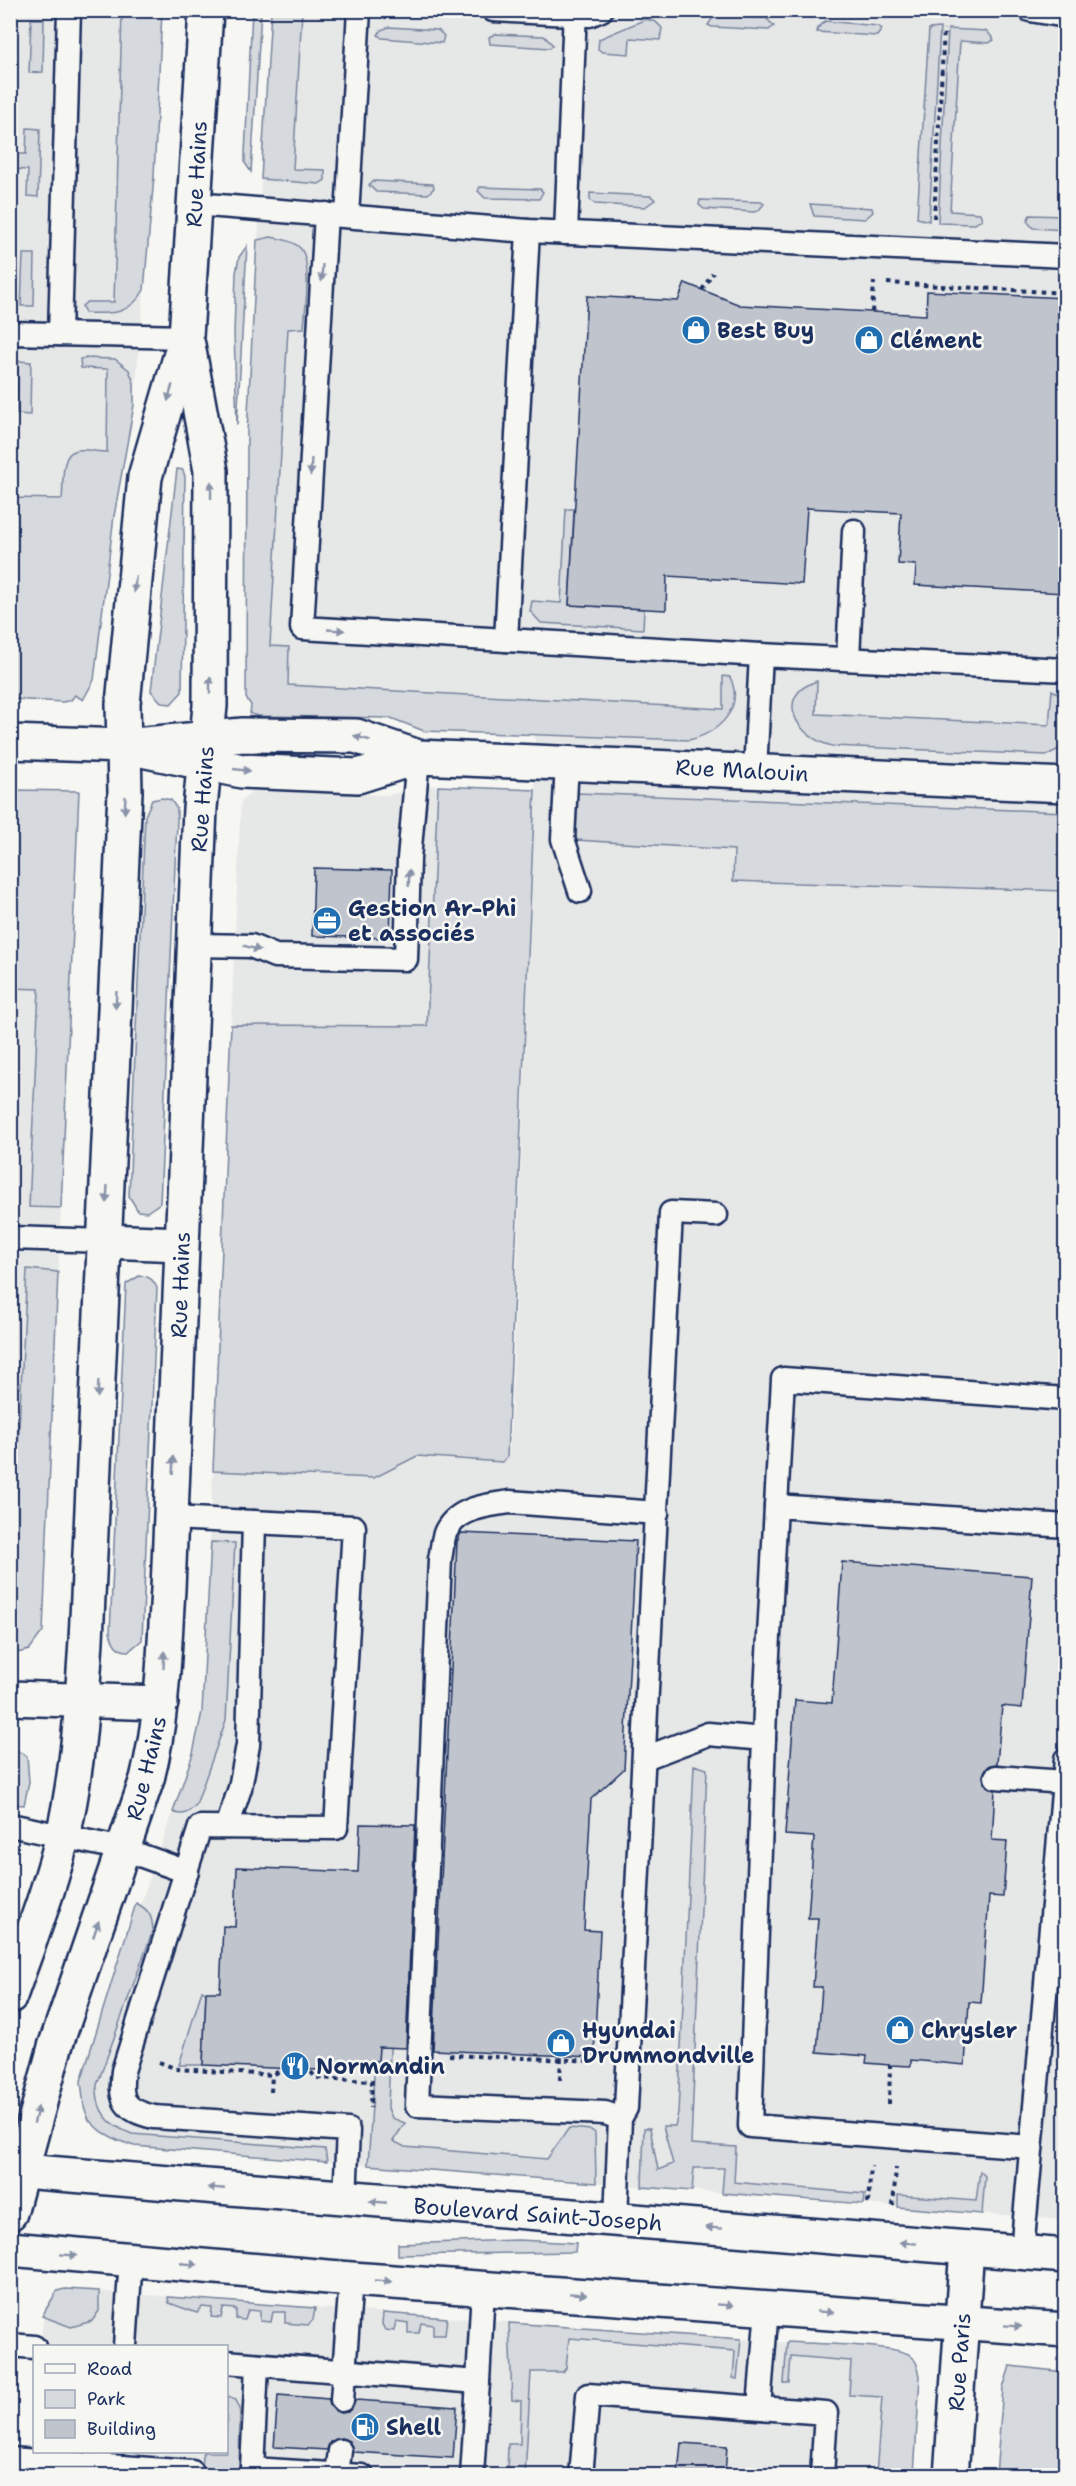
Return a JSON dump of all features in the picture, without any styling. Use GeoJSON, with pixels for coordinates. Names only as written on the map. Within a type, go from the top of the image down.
{"type":"FeatureCollection","features":[{"type":"Feature","properties":{"kind":"street","name":"Rue Hains"},"geometry":{"type":"LineString","coordinates":[[12,1987],[64,1834],[76,1763],[82,1700],[105,1241],[125,792],[124,689],[146,477],[186,337],[206,10]]}},
{"type":"Feature","properties":{"kind":"street","name":"Rue Hains"},"geometry":{"type":"LineString","coordinates":[[10,2213],[16,2171],[55,2047],[123,1849],[157,1738],[161,1703],[171,1518],[200,808],[210,706],[211,471],[186,337]]}},
{"type":"Feature","properties":{"kind":"street","name":"Rue Malouin"},"geometry":{"type":"LineString","coordinates":[[10,742],[205,751],[242,771],[358,776],[418,757],[1065,784]]}},
{"type":"Feature","properties":{"kind":"street"},"geometry":{"type":"LineString","coordinates":[[105,1241],[181,1245]]}},
{"type":"Feature","properties":{"kind":"street"},"geometry":{"type":"LineString","coordinates":[[10,1698],[161,1703]]}},
{"type":"Feature","properties":{"kind":"street","name":"Boulevard Saint-Joseph"},"geometry":{"type":"LineString","coordinates":[[16,2171],[1065,2256]]}},
{"type":"Feature","properties":{"kind":"street","name":"Rue Paris"},"geometry":{"type":"LineString","coordinates":[[951,2475],[967,2248]]}},
{"type":"Feature","properties":{"kind":"street"},"geometry":{"type":"LineString","coordinates":[[10,2249],[351,2279],[1065,2330]]}},
{"type":"Feature","properties":{"kind":"lane"},"geometry":{"type":"LineString","coordinates":[[60,334],[69,10]]}},
{"type":"Feature","properties":{"kind":"lane"},"geometry":{"type":"LineString","coordinates":[[359,10],[336,215],[302,628],[1065,670]]}},
{"type":"Feature","properties":{"kind":"lane"},"geometry":{"type":"LineString","coordinates":[[493,10],[575,12],[589,15],[601,10]]}},
{"type":"Feature","properties":{"kind":"lane"},"geometry":{"type":"LineString","coordinates":[[1030,10],[1065,16]]}},
{"type":"Feature","properties":{"kind":"lane"},"geometry":{"type":"LineString","coordinates":[[566,233],[575,12]]}},
{"type":"Feature","properties":{"kind":"lane"},"geometry":{"type":"LineString","coordinates":[[194,204],[528,231],[1065,256]]}},
{"type":"Feature","properties":{"kind":"lane"},"geometry":{"type":"LineString","coordinates":[[506,640],[528,231]]}},
{"type":"Feature","properties":{"kind":"lane"},"geometry":{"type":"LineString","coordinates":[[10,333],[186,337]]}},
{"type":"Feature","properties":{"kind":"lane"},"geometry":{"type":"LineString","coordinates":[[848,659],[854,531]]}},
{"type":"Feature","properties":{"kind":"lane"},"geometry":{"type":"LineString","coordinates":[[755,771],[761,655]]}},
{"type":"Feature","properties":{"kind":"lane"},"geometry":{"type":"LineString","coordinates":[[194,945],[251,946],[275,956],[406,959],[409,859],[418,757]]}},
{"type":"Feature","properties":{"kind":"lane"},"geometry":{"type":"LineString","coordinates":[[567,763],[563,839],[580,891]]}},
{"type":"Feature","properties":{"kind":"lane"},"geometry":{"type":"LineString","coordinates":[[616,2220],[620,2118],[626,2109],[671,1213],[716,1215]]}},
{"type":"Feature","properties":{"kind":"lane"},"geometry":{"type":"LineString","coordinates":[[10,1238],[105,1241]]}},
{"type":"Feature","properties":{"kind":"lane"},"geometry":{"type":"LineString","coordinates":[[1031,2147],[750,2126],[764,1739],[783,1379],[1065,1399]]}},
{"type":"Feature","properties":{"kind":"lane"},"geometry":{"type":"LineString","coordinates":[[620,2118],[605,2113],[417,2105],[440,1559],[446,1531],[471,1510],[488,1505],[510,1502],[657,1514]]}},
{"type":"Feature","properties":{"kind":"lane"},"geometry":{"type":"LineString","coordinates":[[776,1506],[1065,1526]]}},
{"type":"Feature","properties":{"kind":"lane"},"geometry":{"type":"LineString","coordinates":[[171,1518],[354,1527],[336,1828],[200,1827],[123,2071],[123,2100],[130,2110],[154,2117],[348,2130],[345,2199]]}},
{"type":"Feature","properties":{"kind":"lane"},"geometry":{"type":"LineString","coordinates":[[227,1827],[240,1788],[248,1745],[254,1522]]}},
{"type":"Feature","properties":{"kind":"lane"},"geometry":{"type":"LineString","coordinates":[[645,1758],[708,1734],[764,1739]]}},
{"type":"Feature","properties":{"kind":"lane"},"geometry":{"type":"LineString","coordinates":[[1022,2252],[1031,2147],[1057,1957],[1065,1759]]}},
{"type":"Feature","properties":{"kind":"lane"},"geometry":{"type":"LineString","coordinates":[[996,1778],[1064,1782]]}},
{"type":"Feature","properties":{"kind":"lane"},"geometry":{"type":"LineString","coordinates":[[10,1825],[64,1834],[123,1849],[187,1872]]}},
{"type":"Feature","properties":{"kind":"lane"},"geometry":{"type":"LineString","coordinates":[[125,2345],[131,2258]]}},
{"type":"Feature","properties":{"kind":"lane"},"geometry":{"type":"LineString","coordinates":[[342,2400],[351,2279]]}},
{"type":"Feature","properties":{"kind":"lane"},"geometry":{"type":"LineString","coordinates":[[472,2475],[483,2288]]}},
{"type":"Feature","properties":{"kind":"lane"},"geometry":{"type":"LineString","coordinates":[[759,2407],[767,2308]]}},
{"type":"Feature","properties":{"kind":"lane"},"geometry":{"type":"LineString","coordinates":[[10,2345],[33,2348]]}},
{"type":"Feature","properties":{"kind":"lane"},"geometry":{"type":"LineString","coordinates":[[228,2362],[478,2382]]}},
{"type":"Feature","properties":{"kind":"lane"},"geometry":{"type":"LineString","coordinates":[[257,2365],[254,2472],[362,2475]]}},
{"type":"Feature","properties":{"kind":"lane"},"geometry":{"type":"LineString","coordinates":[[581,2475],[588,2395],[826,2412],[822,2475]]}},
{"type":"Feature","properties":{"kind":"lane"},"geometry":{"type":"LineString","coordinates":[[338,2474],[340,2451]]}},
{"type":"Feature","properties":{"kind":"lane"},"geometry":{"type":"LineString","coordinates":[[10,2459],[192,2472],[192,2475]]}},
{"type":"Feature","properties":{"kind":"path"},"geometry":{"type":"LineString","coordinates":[[934,222],[944,29]]}},
{"type":"Feature","properties":{"kind":"path"},"geometry":{"type":"LineString","coordinates":[[702,290],[713,273]]}},
{"type":"Feature","properties":{"kind":"path"},"geometry":{"type":"LineString","coordinates":[[872,312],[874,282]]}},
{"type":"Feature","properties":{"kind":"path"},"geometry":{"type":"LineString","coordinates":[[442,2055],[599,2061]]}},
{"type":"Feature","properties":{"kind":"path"},"geometry":{"type":"LineString","coordinates":[[560,2069],[561,2058]]}},
{"type":"Feature","properties":{"kind":"path"},"geometry":{"type":"LineString","coordinates":[[889,2112],[890,2065]]}},
{"type":"Feature","properties":{"kind":"path"},"geometry":{"type":"LineString","coordinates":[[177,2069],[272,2075],[282,2070]]}},
{"type":"Feature","properties":{"kind":"path"},"geometry":{"type":"LineString","coordinates":[[311,2072],[316,2078],[372,2081]]}},
{"type":"Feature","properties":{"kind":"path"},"geometry":{"type":"LineString","coordinates":[[892,2212],[897,2163]]}},
{"type":"Feature","properties":{"kind":"path"},"geometry":{"type":"LineString","coordinates":[[868,2211],[871,2164]]}},
{"type":"Feature","properties":{"kind":"shaded area"},"geometry":{"type":"Polygon","coordinates":[[[11,11],[162,11],[154,176],[134,405],[114,516],[11,513],[11,11]]]}},
{"type":"Feature","properties":{"kind":"shaded area"},"geometry":{"type":"Polygon","coordinates":[[[271,11],[1065,11],[1065,2220],[134,2146],[99,2130],[89,2120],[82,2103],[81,2081],[87,2056],[193,1753],[202,1712],[213,1471],[374,1478],[417,1456],[502,1462],[510,1446],[534,837],[535,735],[424,731],[391,718],[250,714],[251,705],[246,698],[247,433],[271,11]]]}},
{"type":"Feature","properties":{"kind":"shaded area"},"geometry":{"type":"Polygon","coordinates":[[[423,785],[438,786],[427,1026],[231,1025],[241,801],[252,791],[390,795],[423,785]]]}},
{"type":"Feature","properties":{"kind":"shaded area"},"geometry":{"type":"Polygon","coordinates":[[[10,988],[70,991],[43,1631],[29,1650],[17,1653],[14,1662],[10,1661],[10,988]]]}},
{"type":"Feature","properties":{"kind":"shaded area"},"geometry":{"type":"Polygon","coordinates":[[[65,2289],[900,2351],[910,2356],[917,2364],[920,2376],[914,2475],[33,2476],[34,2453],[228,2453],[228,2345],[40,2345],[45,2307],[57,2291],[65,2289]]]}},
{"type":"Feature","properties":{"kind":"green space"},"geometry":{"type":"Polygon","coordinates":[[[122,11],[162,11],[154,176],[144,290],[139,298],[126,309],[111,313],[85,313],[82,306],[87,302],[114,302],[122,11]]]}},
{"type":"Feature","properties":{"kind":"green space"},"geometry":{"type":"Polygon","coordinates":[[[252,11],[261,11],[251,172],[245,163],[245,154],[252,11]]]}},
{"type":"Feature","properties":{"kind":"green space"},"geometry":{"type":"Polygon","coordinates":[[[271,11],[302,11],[293,169],[325,170],[325,180],[319,184],[261,179],[271,11]]]}},
{"type":"Feature","properties":{"kind":"green space"},"geometry":{"type":"Polygon","coordinates":[[[714,16],[766,18],[774,26],[769,30],[712,27],[708,25],[714,16]]]}},
{"type":"Feature","properties":{"kind":"green space"},"geometry":{"type":"Polygon","coordinates":[[[31,19],[44,19],[43,72],[29,73],[31,19]]]}},
{"type":"Feature","properties":{"kind":"green space"},"geometry":{"type":"Polygon","coordinates":[[[646,19],[656,22],[662,28],[660,40],[630,38],[629,54],[602,52],[598,49],[599,39],[646,19]]]}},
{"type":"Feature","properties":{"kind":"green space"},"geometry":{"type":"Polygon","coordinates":[[[825,21],[878,26],[882,29],[877,36],[817,32],[825,21]]]}},
{"type":"Feature","properties":{"kind":"green space"},"geometry":{"type":"Polygon","coordinates":[[[389,27],[438,30],[444,36],[442,43],[382,38],[378,35],[381,30],[389,27]]]}},
{"type":"Feature","properties":{"kind":"green space"},"geometry":{"type":"Polygon","coordinates":[[[940,28],[929,221],[917,218],[929,29],[940,28]]]}},
{"type":"Feature","properties":{"kind":"green space"},"geometry":{"type":"Polygon","coordinates":[[[948,29],[987,31],[994,40],[989,43],[960,41],[950,211],[980,213],[982,219],[975,224],[938,223],[948,29]]]}},
{"type":"Feature","properties":{"kind":"green space"},"geometry":{"type":"Polygon","coordinates":[[[495,34],[544,36],[553,45],[550,48],[490,44],[489,37],[495,34]]]}},
{"type":"Feature","properties":{"kind":"green space"},"geometry":{"type":"Polygon","coordinates":[[[27,128],[40,129],[38,197],[27,196],[28,170],[11,169],[11,154],[26,154],[27,128]]]}},
{"type":"Feature","properties":{"kind":"green space"},"geometry":{"type":"Polygon","coordinates":[[[374,181],[433,184],[434,188],[428,194],[376,192],[369,185],[374,181]]]}},
{"type":"Feature","properties":{"kind":"green space"},"geometry":{"type":"Polygon","coordinates":[[[480,187],[540,189],[543,192],[539,199],[485,198],[478,191],[480,187]]]}},
{"type":"Feature","properties":{"kind":"green space"},"geometry":{"type":"Polygon","coordinates":[[[590,193],[651,196],[655,200],[645,207],[595,204],[590,200],[590,193]]]}},
{"type":"Feature","properties":{"kind":"green space"},"geometry":{"type":"Polygon","coordinates":[[[700,200],[761,202],[764,204],[754,212],[704,209],[699,205],[700,200]]]}},
{"type":"Feature","properties":{"kind":"green space"},"geometry":{"type":"Polygon","coordinates":[[[810,204],[872,208],[873,212],[865,219],[814,216],[810,204]]]}},
{"type":"Feature","properties":{"kind":"green space"},"geometry":{"type":"Polygon","coordinates":[[[1030,215],[1065,216],[1065,230],[1033,228],[1027,221],[1030,215]]]}},
{"type":"Feature","properties":{"kind":"green space"},"geometry":{"type":"Polygon","coordinates":[[[271,237],[291,242],[301,249],[307,275],[304,328],[288,329],[270,646],[289,647],[288,685],[723,709],[723,676],[730,677],[734,699],[726,718],[719,725],[700,737],[689,740],[424,731],[391,718],[250,714],[251,705],[246,698],[247,433],[257,240],[271,237]]]}},
{"type":"Feature","properties":{"kind":"green space"},"geometry":{"type":"Polygon","coordinates":[[[247,246],[237,425],[234,332],[236,273],[239,257],[247,246]]]}},
{"type":"Feature","properties":{"kind":"green space"},"geometry":{"type":"Polygon","coordinates":[[[23,254],[35,254],[34,306],[21,306],[23,254]]]}},
{"type":"Feature","properties":{"kind":"green space"},"geometry":{"type":"Polygon","coordinates":[[[80,359],[115,359],[129,370],[134,383],[134,405],[114,516],[94,680],[83,700],[75,695],[71,700],[63,702],[11,699],[11,498],[62,499],[65,463],[71,452],[81,450],[107,452],[108,369],[81,368],[80,359]]]}},
{"type":"Feature","properties":{"kind":"green space"},"geometry":{"type":"Polygon","coordinates":[[[18,361],[31,362],[30,415],[17,414],[18,361]]]}},
{"type":"Feature","properties":{"kind":"green space"},"geometry":{"type":"Polygon","coordinates":[[[177,469],[183,470],[185,477],[182,692],[171,704],[162,703],[151,691],[177,469]]]}},
{"type":"Feature","properties":{"kind":"green space"},"geometry":{"type":"Polygon","coordinates":[[[566,509],[574,509],[569,605],[644,609],[643,629],[541,623],[530,611],[532,601],[561,603],[566,509]]]}},
{"type":"Feature","properties":{"kind":"green space"},"geometry":{"type":"Polygon","coordinates":[[[817,681],[816,714],[1049,725],[1052,690],[1065,697],[1065,746],[1047,755],[832,746],[808,734],[794,716],[793,706],[796,696],[804,687],[817,681]]]}},
{"type":"Feature","properties":{"kind":"green space"},"geometry":{"type":"Polygon","coordinates":[[[438,786],[535,790],[507,1457],[502,1462],[417,1456],[374,1478],[213,1471],[231,1025],[427,1026],[438,786]]]}},
{"type":"Feature","properties":{"kind":"green space"},"geometry":{"type":"Polygon","coordinates":[[[11,790],[79,791],[61,1208],[29,1207],[39,989],[11,988],[11,790]]]}},
{"type":"Feature","properties":{"kind":"green space"},"geometry":{"type":"Polygon","coordinates":[[[577,793],[1065,812],[1065,891],[733,881],[734,850],[576,840],[577,793]]]}},
{"type":"Feature","properties":{"kind":"green space"},"geometry":{"type":"Polygon","coordinates":[[[162,798],[171,800],[177,809],[177,821],[160,1203],[147,1212],[138,1211],[129,1196],[145,816],[152,800],[162,798]]]}},
{"type":"Feature","properties":{"kind":"green space"},"geometry":{"type":"Polygon","coordinates":[[[27,1269],[58,1272],[43,1631],[29,1650],[17,1653],[14,1662],[11,1661],[10,1605],[27,1269]]]}},
{"type":"Feature","properties":{"kind":"green space"},"geometry":{"type":"Polygon","coordinates":[[[139,1276],[150,1279],[157,1288],[142,1640],[129,1651],[121,1650],[116,1646],[110,1632],[126,1284],[139,1276]]]}},
{"type":"Feature","properties":{"kind":"green space"},"geometry":{"type":"Polygon","coordinates":[[[211,1542],[235,1543],[226,1720],[196,1805],[189,1812],[180,1814],[173,1812],[193,1753],[202,1712],[211,1542]]]}},
{"type":"Feature","properties":{"kind":"green space"},"geometry":{"type":"Polygon","coordinates":[[[10,1747],[27,1756],[29,1782],[24,1805],[11,1804],[10,1747]]]}},
{"type":"Feature","properties":{"kind":"green space"},"geometry":{"type":"Polygon","coordinates":[[[694,1765],[707,1769],[691,2144],[736,2147],[734,2182],[865,2194],[864,2204],[722,2193],[724,2168],[694,2168],[692,2191],[642,2187],[644,2128],[650,2128],[658,2170],[673,2164],[663,2126],[675,2126],[678,2113],[694,1765]]]}},
{"type":"Feature","properties":{"kind":"green space"},"geometry":{"type":"Polygon","coordinates":[[[388,1825],[398,1826],[388,2108],[392,2118],[405,2123],[393,2141],[405,2147],[547,2159],[569,2128],[591,2130],[595,2133],[596,2183],[368,2165],[374,2076],[378,2061],[388,1825]]]}},
{"type":"Feature","properties":{"kind":"green space"},"geometry":{"type":"Polygon","coordinates":[[[136,1903],[149,1914],[153,1930],[97,2085],[99,2103],[105,2116],[116,2126],[132,2134],[325,2149],[327,2162],[134,2146],[99,2130],[89,2120],[84,2107],[81,2081],[136,1903]]]}},
{"type":"Feature","properties":{"kind":"green space"},"geometry":{"type":"Polygon","coordinates":[[[202,1990],[206,1992],[203,2065],[179,2065],[202,1990]]]}},
{"type":"Feature","properties":{"kind":"green space"},"geometry":{"type":"Polygon","coordinates":[[[980,2171],[985,2176],[982,2214],[898,2207],[898,2195],[976,2201],[980,2171]]]}},
{"type":"Feature","properties":{"kind":"green space"},"geometry":{"type":"Polygon","coordinates":[[[518,2240],[576,2243],[575,2252],[398,2255],[398,2244],[518,2240]]]}},
{"type":"Feature","properties":{"kind":"green space"},"geometry":{"type":"Polygon","coordinates":[[[65,2289],[99,2291],[99,2311],[92,2321],[71,2327],[42,2316],[57,2291],[65,2289]]]}},
{"type":"Feature","properties":{"kind":"green space"},"geometry":{"type":"Polygon","coordinates":[[[168,2297],[315,2308],[313,2320],[308,2325],[285,2323],[285,2312],[273,2312],[271,2322],[260,2321],[260,2311],[248,2310],[245,2320],[236,2319],[236,2309],[223,2308],[221,2318],[211,2317],[212,2308],[202,2307],[197,2313],[169,2303],[168,2297]]]}},
{"type":"Feature","properties":{"kind":"green space"},"geometry":{"type":"Polygon","coordinates":[[[383,2313],[447,2318],[445,2335],[433,2335],[433,2325],[421,2323],[419,2333],[408,2333],[408,2323],[396,2321],[394,2331],[385,2330],[382,2324],[383,2313]]]}},
{"type":"Feature","properties":{"kind":"green space"},"geometry":{"type":"Polygon","coordinates":[[[509,2323],[741,2339],[737,2379],[733,2378],[735,2351],[569,2338],[566,2368],[563,2372],[531,2372],[525,2475],[507,2475],[508,2444],[520,2444],[521,2401],[512,2400],[509,2323]]]}},
{"type":"Feature","properties":{"kind":"green space"},"geometry":{"type":"Polygon","coordinates":[[[787,2342],[887,2349],[901,2351],[912,2357],[917,2364],[920,2376],[914,2475],[876,2475],[882,2397],[849,2395],[851,2361],[791,2356],[789,2383],[784,2383],[787,2342]]]}},
{"type":"Feature","properties":{"kind":"green space"},"geometry":{"type":"Polygon","coordinates":[[[1010,2366],[1065,2372],[1065,2475],[996,2475],[1003,2388],[1010,2366]]]}},
{"type":"Feature","properties":{"kind":"green space"},"geometry":{"type":"Polygon","coordinates":[[[228,2397],[236,2400],[240,2409],[239,2475],[202,2474],[203,2453],[228,2453],[228,2397]]]}},
{"type":"Feature","properties":{"kind":"building"},"geometry":{"type":"Polygon","coordinates":[[[685,283],[740,305],[926,315],[927,291],[1065,298],[1065,593],[915,585],[916,565],[898,564],[901,513],[807,508],[802,584],[667,576],[666,610],[569,605],[587,296],[678,301],[685,283]]]}},
{"type":"Feature","properties":{"kind":"building"},"geometry":{"type":"Polygon","coordinates":[[[314,868],[392,870],[390,938],[312,936],[314,868]]]}},
{"type":"Feature","properties":{"kind":"building"},"geometry":{"type":"Polygon","coordinates":[[[461,1533],[636,1541],[624,1769],[591,1799],[584,1930],[600,1931],[594,2057],[433,2050],[457,1542],[461,1533]]]}},
{"type":"Feature","properties":{"kind":"building"},"geometry":{"type":"Polygon","coordinates":[[[842,1562],[1032,1576],[1022,1708],[1002,1706],[997,1764],[990,1765],[983,1775],[984,1783],[995,1790],[992,1840],[1007,1841],[1003,1897],[989,1896],[981,2003],[969,2002],[965,2065],[911,2060],[911,2066],[866,2063],[867,2056],[817,2052],[822,1987],[813,1987],[818,1918],[808,1918],[814,1837],[785,1835],[795,1700],[832,1703],[842,1562]]]}},
{"type":"Feature","properties":{"kind":"building"},"geometry":{"type":"Polygon","coordinates":[[[360,1824],[415,1825],[406,2048],[379,2047],[378,2061],[344,2060],[343,2071],[203,2065],[206,1992],[220,1992],[223,1926],[235,1927],[237,1867],[358,1872],[360,1824]]]}},
{"type":"Feature","properties":{"kind":"building","name":"Shell"},"geometry":{"type":"Polygon","coordinates":[[[278,2395],[329,2399],[330,2406],[340,2413],[348,2412],[356,2400],[457,2407],[453,2458],[353,2452],[349,2441],[341,2438],[330,2442],[327,2450],[274,2447],[278,2395]]]}},
{"type":"Feature","properties":{"kind":"building"},"geometry":{"type":"Polygon","coordinates":[[[681,2443],[727,2446],[725,2475],[678,2475],[681,2443]]]}},
{"type":"Feature","properties":{"kind":"place","name":"Best Buy"},"geometry":{"type":"Point","coordinates":[696,330]}},
{"type":"Feature","properties":{"kind":"place","name":"Clément"},"geometry":{"type":"Point","coordinates":[869,340]}},
{"type":"Feature","properties":{"kind":"place","name":"Gestion Ar-Phi et associés"},"geometry":{"type":"Point","coordinates":[327,921]}},
{"type":"Feature","properties":{"kind":"place","name":"Chrysler"},"geometry":{"type":"Point","coordinates":[900,2030]}},
{"type":"Feature","properties":{"kind":"place","name":"Hyundai Drummondville"},"geometry":{"type":"Point","coordinates":[561,2043]}},
{"type":"Feature","properties":{"kind":"place","name":"Normandin"},"geometry":{"type":"Point","coordinates":[295,2066]}},
{"type":"Feature","properties":{"kind":"place","name":"Shell"},"geometry":{"type":"Point","coordinates":[365,2427]}}]}
